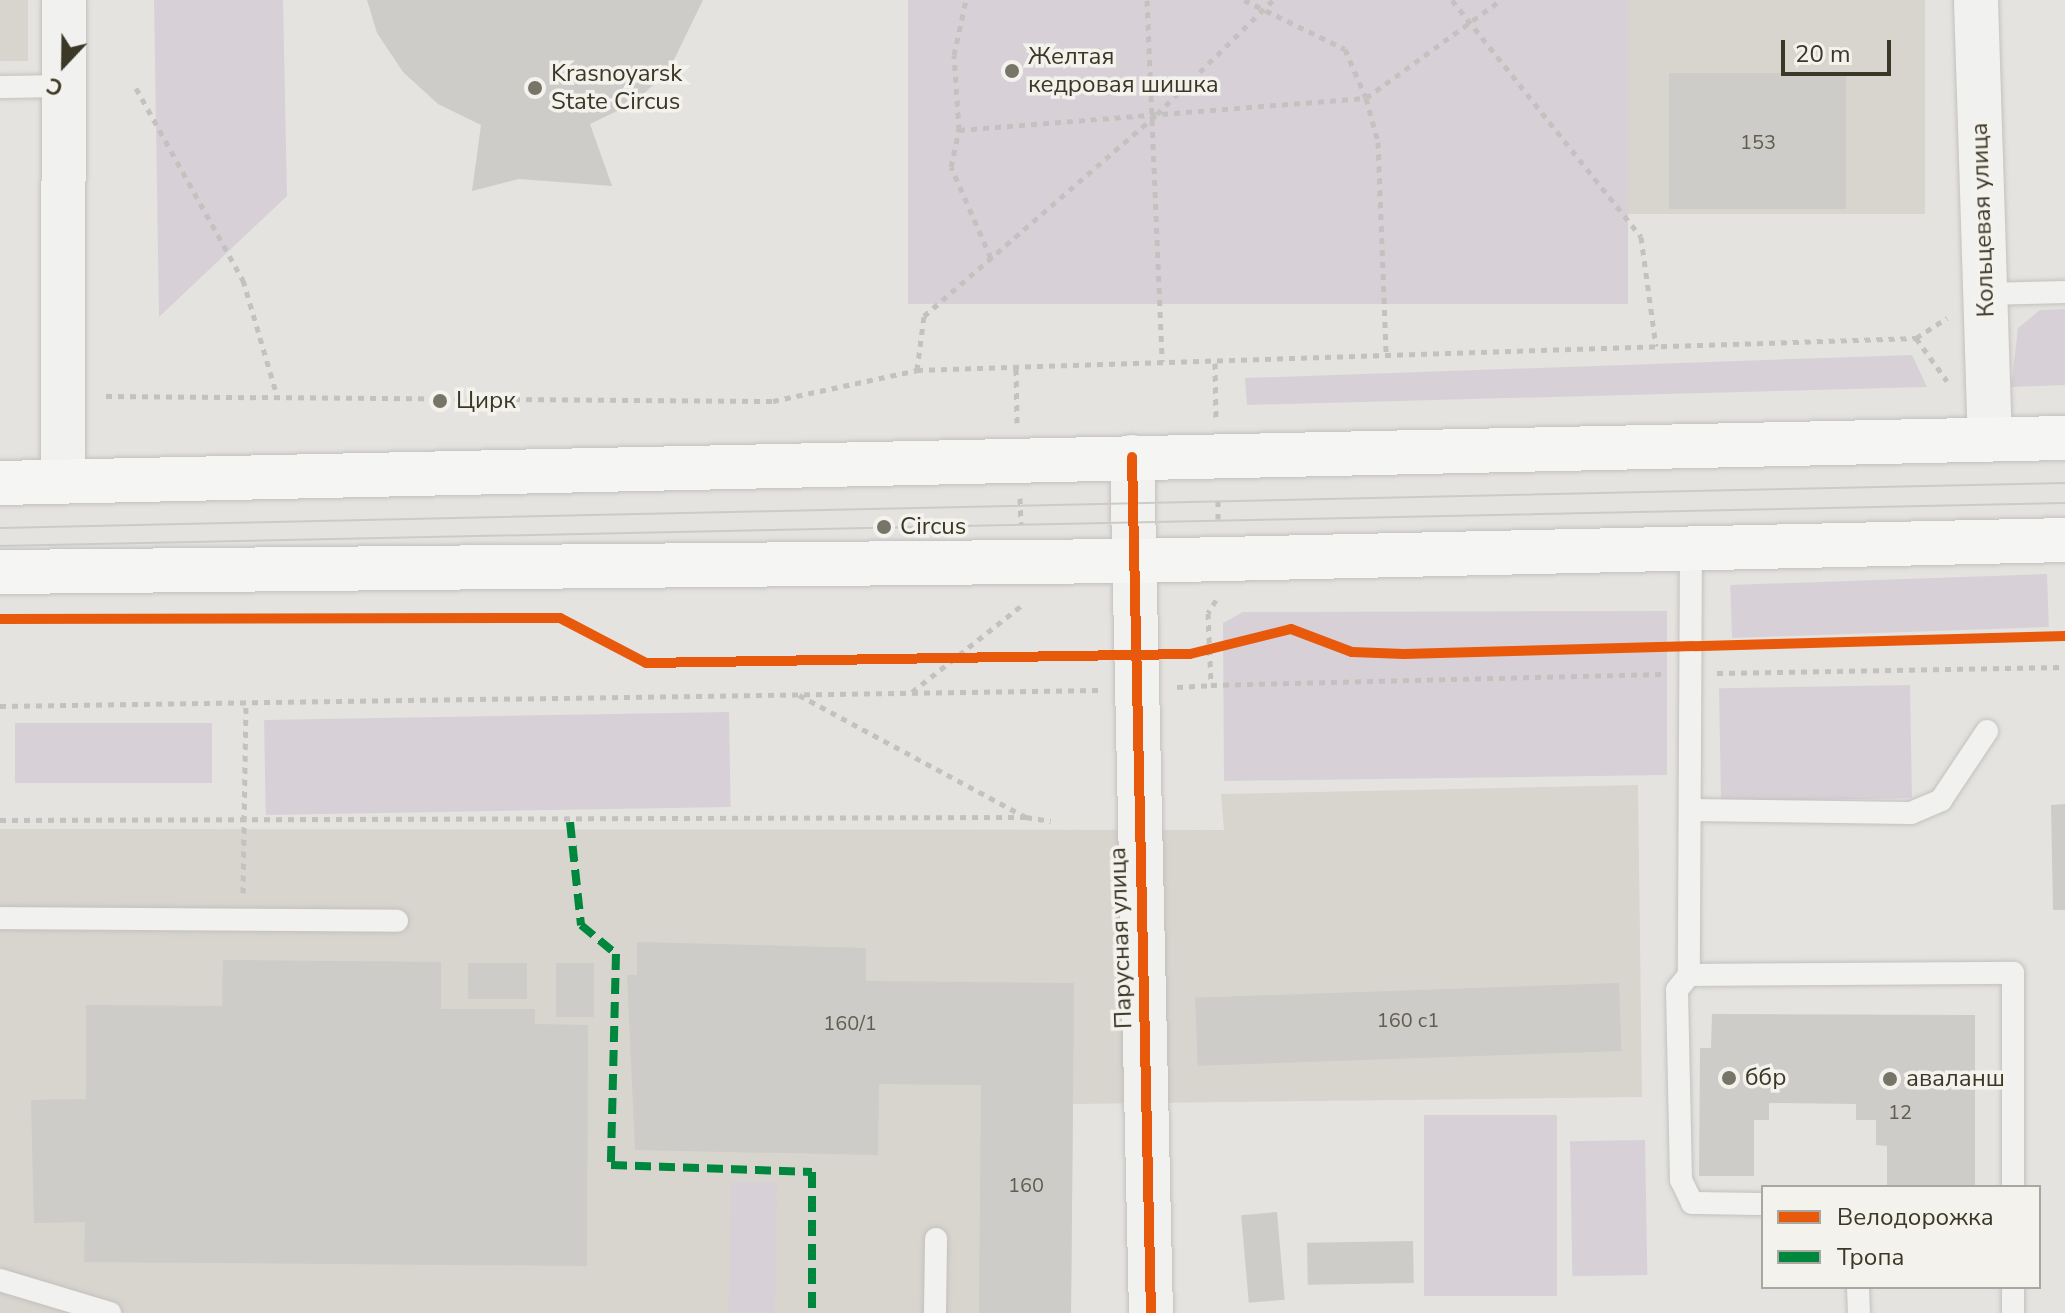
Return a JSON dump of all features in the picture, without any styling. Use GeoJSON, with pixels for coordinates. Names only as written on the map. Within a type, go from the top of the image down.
{"type":"FeatureCollection","features":[{"type":"Feature","properties":{"kind":"highway"},"geometry":{"type":"LineString","coordinates":[[0,483],[2065,438]]}},
{"type":"Feature","properties":{"kind":"highway"},"geometry":{"type":"LineString","coordinates":[[0,572],[1134,561],[2065,540]]}},
{"type":"Feature","properties":{"kind":"street"},"geometry":{"type":"LineString","coordinates":[[63,481],[64,0]]}},
{"type":"Feature","properties":{"kind":"street","name":"Кольцевая улица"},"geometry":{"type":"LineString","coordinates":[[1976,0],[1990,439]]}},
{"type":"Feature","properties":{"kind":"street","name":"Парусная улица"},"geometry":{"type":"LineString","coordinates":[[1132,457],[1151,1313]]}},
{"type":"Feature","properties":{"kind":"lane"},"geometry":{"type":"LineString","coordinates":[[0,87],[66,86]]}},
{"type":"Feature","properties":{"kind":"lane"},"geometry":{"type":"LineString","coordinates":[[1986,294],[2065,292]]}},
{"type":"Feature","properties":{"kind":"lane"},"geometry":{"type":"LineString","coordinates":[[1691,547],[1693,673],[1689,975],[1677,990],[1681,1180],[1692,1203],[1761,1204]]}},
{"type":"Feature","properties":{"kind":"lane"},"geometry":{"type":"LineString","coordinates":[[1691,810],[1911,813],[1941,800],[1987,731]]}},
{"type":"Feature","properties":{"kind":"lane"},"geometry":{"type":"LineString","coordinates":[[0,918],[397,921]]}},
{"type":"Feature","properties":{"kind":"lane"},"geometry":{"type":"LineString","coordinates":[[1689,975],[2013,973],[2013,1185]]}},
{"type":"Feature","properties":{"kind":"lane"},"geometry":{"type":"LineString","coordinates":[[935,1313],[936,1239]]}},
{"type":"Feature","properties":{"kind":"lane"},"geometry":{"type":"LineString","coordinates":[[0,1280],[110,1313]]}},
{"type":"Feature","properties":{"kind":"lane"},"geometry":{"type":"LineString","coordinates":[[1858,1289],[1859,1313]]}},
{"type":"Feature","properties":{"kind":"lane"},"geometry":{"type":"LineString","coordinates":[[2013,1289],[2013,1313]]}},
{"type":"Feature","properties":{"kind":"path"},"geometry":{"type":"LineString","coordinates":[[966,0],[954,55],[959,130],[951,167],[991,258]]}},
{"type":"Feature","properties":{"kind":"path"},"geometry":{"type":"LineString","coordinates":[[1147,0],[1157,114],[1162,362]]}},
{"type":"Feature","properties":{"kind":"path"},"geometry":{"type":"LineString","coordinates":[[1244,0],[1345,49],[1366,98],[1378,142],[1386,355]]}},
{"type":"Feature","properties":{"kind":"path"},"geometry":{"type":"LineString","coordinates":[[917,370],[924,316],[1157,114],[1273,0]]}},
{"type":"Feature","properties":{"kind":"path"},"geometry":{"type":"LineString","coordinates":[[1452,0],[1641,237],[1656,346]]}},
{"type":"Feature","properties":{"kind":"path"},"geometry":{"type":"LineString","coordinates":[[959,130],[1366,98],[1470,26],[1501,0]]}},
{"type":"Feature","properties":{"kind":"path"},"geometry":{"type":"LineString","coordinates":[[136,88],[243,280],[276,392]]}},
{"type":"Feature","properties":{"kind":"path"},"geometry":{"type":"LineString","coordinates":[[106,396],[276,392],[773,401],[917,370],[1215,363],[1916,338],[1952,389]]}},
{"type":"Feature","properties":{"kind":"path"},"geometry":{"type":"LineString","coordinates":[[1215,363],[1216,423]]}},
{"type":"Feature","properties":{"kind":"path"},"geometry":{"type":"LineString","coordinates":[[1016,369],[1018,424]]}},
{"type":"Feature","properties":{"kind":"path"},"geometry":{"type":"LineString","coordinates":[[1218,485],[1218,530]]}},
{"type":"Feature","properties":{"kind":"path"},"geometry":{"type":"LineString","coordinates":[[1020,492],[1021,536]]}},
{"type":"Feature","properties":{"kind":"path"},"geometry":{"type":"LineString","coordinates":[[1216,600],[1208,613],[1211,685],[2065,667]]}},
{"type":"Feature","properties":{"kind":"path"},"geometry":{"type":"LineString","coordinates":[[910,693],[1021,606]]}},
{"type":"Feature","properties":{"kind":"path"},"geometry":{"type":"LineString","coordinates":[[1135,655],[1227,649]]}},
{"type":"Feature","properties":{"kind":"path"},"geometry":{"type":"LineString","coordinates":[[924,658],[983,657]]}},
{"type":"Feature","properties":{"kind":"path"},"geometry":{"type":"LineString","coordinates":[[0,706],[246,706],[795,693],[1054,692]]}},
{"type":"Feature","properties":{"kind":"path"},"geometry":{"type":"LineString","coordinates":[[795,693],[1026,817]]}},
{"type":"Feature","properties":{"kind":"path"},"geometry":{"type":"LineString","coordinates":[[242,920],[246,706]]}},
{"type":"Feature","properties":{"kind":"path"},"geometry":{"type":"LineString","coordinates":[[0,820],[244,823],[1026,817],[1051,821]]}},
{"type":"Feature","properties":{"kind":"shaded area"},"geometry":{"type":"Polygon","coordinates":[[[0,0],[28,0],[28,61],[0,61],[0,0]]]}},
{"type":"Feature","properties":{"kind":"shaded area"},"geometry":{"type":"Polygon","coordinates":[[[154,0],[283,0],[287,196],[159,317],[154,0]]]}},
{"type":"Feature","properties":{"kind":"shaded area"},"geometry":{"type":"Polygon","coordinates":[[[908,0],[1628,0],[1628,304],[908,304],[908,0]]]}},
{"type":"Feature","properties":{"kind":"shaded area"},"geometry":{"type":"Polygon","coordinates":[[[1628,0],[1925,0],[1925,214],[1628,214],[1628,0]]]}},
{"type":"Feature","properties":{"kind":"shaded area"},"geometry":{"type":"Polygon","coordinates":[[[2065,309],[2065,385],[2011,387],[2018,328],[2040,310],[2065,309]]]}},
{"type":"Feature","properties":{"kind":"shaded area"},"geometry":{"type":"Polygon","coordinates":[[[1912,355],[1927,387],[1247,405],[1245,378],[1912,355]]]}},
{"type":"Feature","properties":{"kind":"shaded area"},"geometry":{"type":"Polygon","coordinates":[[[2047,574],[2049,627],[1732,638],[1730,585],[2047,574]]]}},
{"type":"Feature","properties":{"kind":"shaded area"},"geometry":{"type":"Polygon","coordinates":[[[1667,611],[1667,775],[1224,781],[1223,623],[1243,612],[1667,611]]]}},
{"type":"Feature","properties":{"kind":"shaded area"},"geometry":{"type":"Polygon","coordinates":[[[1910,685],[1912,798],[1721,801],[1719,688],[1910,685]]]}},
{"type":"Feature","properties":{"kind":"shaded area"},"geometry":{"type":"Polygon","coordinates":[[[729,712],[731,807],[266,815],[264,720],[729,712]]]}},
{"type":"Feature","properties":{"kind":"shaded area"},"geometry":{"type":"Polygon","coordinates":[[[15,723],[212,723],[212,783],[15,783],[15,723]]]}},
{"type":"Feature","properties":{"kind":"shaded area"},"geometry":{"type":"Polygon","coordinates":[[[1638,785],[1642,1097],[1073,1104],[1071,1313],[0,1313],[0,829],[1224,830],[1221,794],[1638,785]]]}},
{"type":"Feature","properties":{"kind":"shaded area"},"geometry":{"type":"Polygon","coordinates":[[[1424,1115],[1557,1115],[1557,1296],[1424,1296],[1424,1115]]]}},
{"type":"Feature","properties":{"kind":"shaded area"},"geometry":{"type":"Polygon","coordinates":[[[1645,1140],[1647,1275],[1572,1276],[1570,1141],[1645,1140]]]}},
{"type":"Feature","properties":{"kind":"shaded area"},"geometry":{"type":"Polygon","coordinates":[[[731,1182],[777,1183],[775,1313],[729,1312],[731,1182]]]}},
{"type":"Feature","properties":{"kind":"building","name":"Krasnoyarsk State Circus"},"geometry":{"type":"Polygon","coordinates":[[[367,0],[703,0],[669,70],[634,103],[590,124],[612,186],[519,179],[472,191],[481,125],[438,104],[403,72],[377,33],[367,0]]]}},
{"type":"Feature","properties":{"kind":"building"},"geometry":{"type":"Polygon","coordinates":[[[1669,73],[1846,73],[1846,209],[1669,209],[1669,73]]]}},
{"type":"Feature","properties":{"kind":"building"},"geometry":{"type":"Polygon","coordinates":[[[2065,804],[2065,910],[2053,910],[2051,805],[2065,804]]]}},
{"type":"Feature","properties":{"kind":"building"},"geometry":{"type":"Polygon","coordinates":[[[637,942],[866,948],[866,981],[1074,983],[1071,1313],[979,1313],[981,1085],[879,1084],[878,1155],[635,1150],[627,975],[637,975],[637,942]]]}},
{"type":"Feature","properties":{"kind":"building"},"geometry":{"type":"Polygon","coordinates":[[[223,960],[441,962],[441,1009],[535,1009],[535,1024],[588,1025],[587,1266],[84,1262],[85,1222],[34,1223],[31,1100],[86,1099],[86,1005],[222,1006],[223,960]]]}},
{"type":"Feature","properties":{"kind":"building"},"geometry":{"type":"Polygon","coordinates":[[[468,963],[527,963],[527,999],[468,999],[468,963]]]}},
{"type":"Feature","properties":{"kind":"building"},"geometry":{"type":"Polygon","coordinates":[[[556,963],[594,963],[594,1017],[556,1017],[556,963]]]}},
{"type":"Feature","properties":{"kind":"building"},"geometry":{"type":"Polygon","coordinates":[[[1619,983],[1621,1051],[1198,1066],[1195,998],[1619,983]]]}},
{"type":"Feature","properties":{"kind":"building"},"geometry":{"type":"Polygon","coordinates":[[[1712,1014],[1975,1015],[1975,1185],[1887,1185],[1887,1146],[1876,1145],[1876,1120],[1856,1120],[1856,1104],[1769,1103],[1769,1120],[1754,1120],[1754,1176],[1699,1176],[1700,1048],[1711,1048],[1712,1014]]]}},
{"type":"Feature","properties":{"kind":"building"},"geometry":{"type":"Polygon","coordinates":[[[1277,1212],[1285,1300],[1249,1303],[1241,1215],[1277,1212]]]}},
{"type":"Feature","properties":{"kind":"building"},"geometry":{"type":"Polygon","coordinates":[[[1413,1241],[1414,1283],[1308,1285],[1307,1243],[1413,1241]]]}},
{"type":"Feature","properties":{"kind":"tram line"},"geometry":{"type":"LineString","coordinates":[[0,528],[2065,483]]}},
{"type":"Feature","properties":{"kind":"tram line"},"geometry":{"type":"LineString","coordinates":[[0,546],[2065,503]]}},
{"type":"Feature","properties":{"kind":"marked path"},"geometry":{"type":"LineString","coordinates":[[570,822],[581,925],[616,954],[611,1165],[812,1172],[812,1313]]}},
{"type":"Feature","properties":{"kind":"cycle path"},"geometry":{"type":"LineString","coordinates":[[1132,457],[1151,1313]]}},
{"type":"Feature","properties":{"kind":"cycle path"},"geometry":{"type":"LineString","coordinates":[[0,619],[560,618],[646,663],[1190,654],[1291,629],[1352,652],[1404,654],[2065,636]]}},
{"type":"Feature","properties":{"kind":"place","name":"Желтая кедровая шишка"},"geometry":{"type":"Point","coordinates":[1012,71]}},
{"type":"Feature","properties":{"kind":"place","name":"Krasnoyarsk State Circus"},"geometry":{"type":"Point","coordinates":[535,88]}},
{"type":"Feature","properties":{"kind":"place","name":"Цирк"},"geometry":{"type":"Point","coordinates":[440,401]}},
{"type":"Feature","properties":{"kind":"place","name":"Circus"},"geometry":{"type":"Point","coordinates":[884,527]}},
{"type":"Feature","properties":{"kind":"place","name":"ббр"},"geometry":{"type":"Point","coordinates":[1729,1078]}},
{"type":"Feature","properties":{"kind":"place","name":"аваланш"},"geometry":{"type":"Point","coordinates":[1890,1079]}}]}
